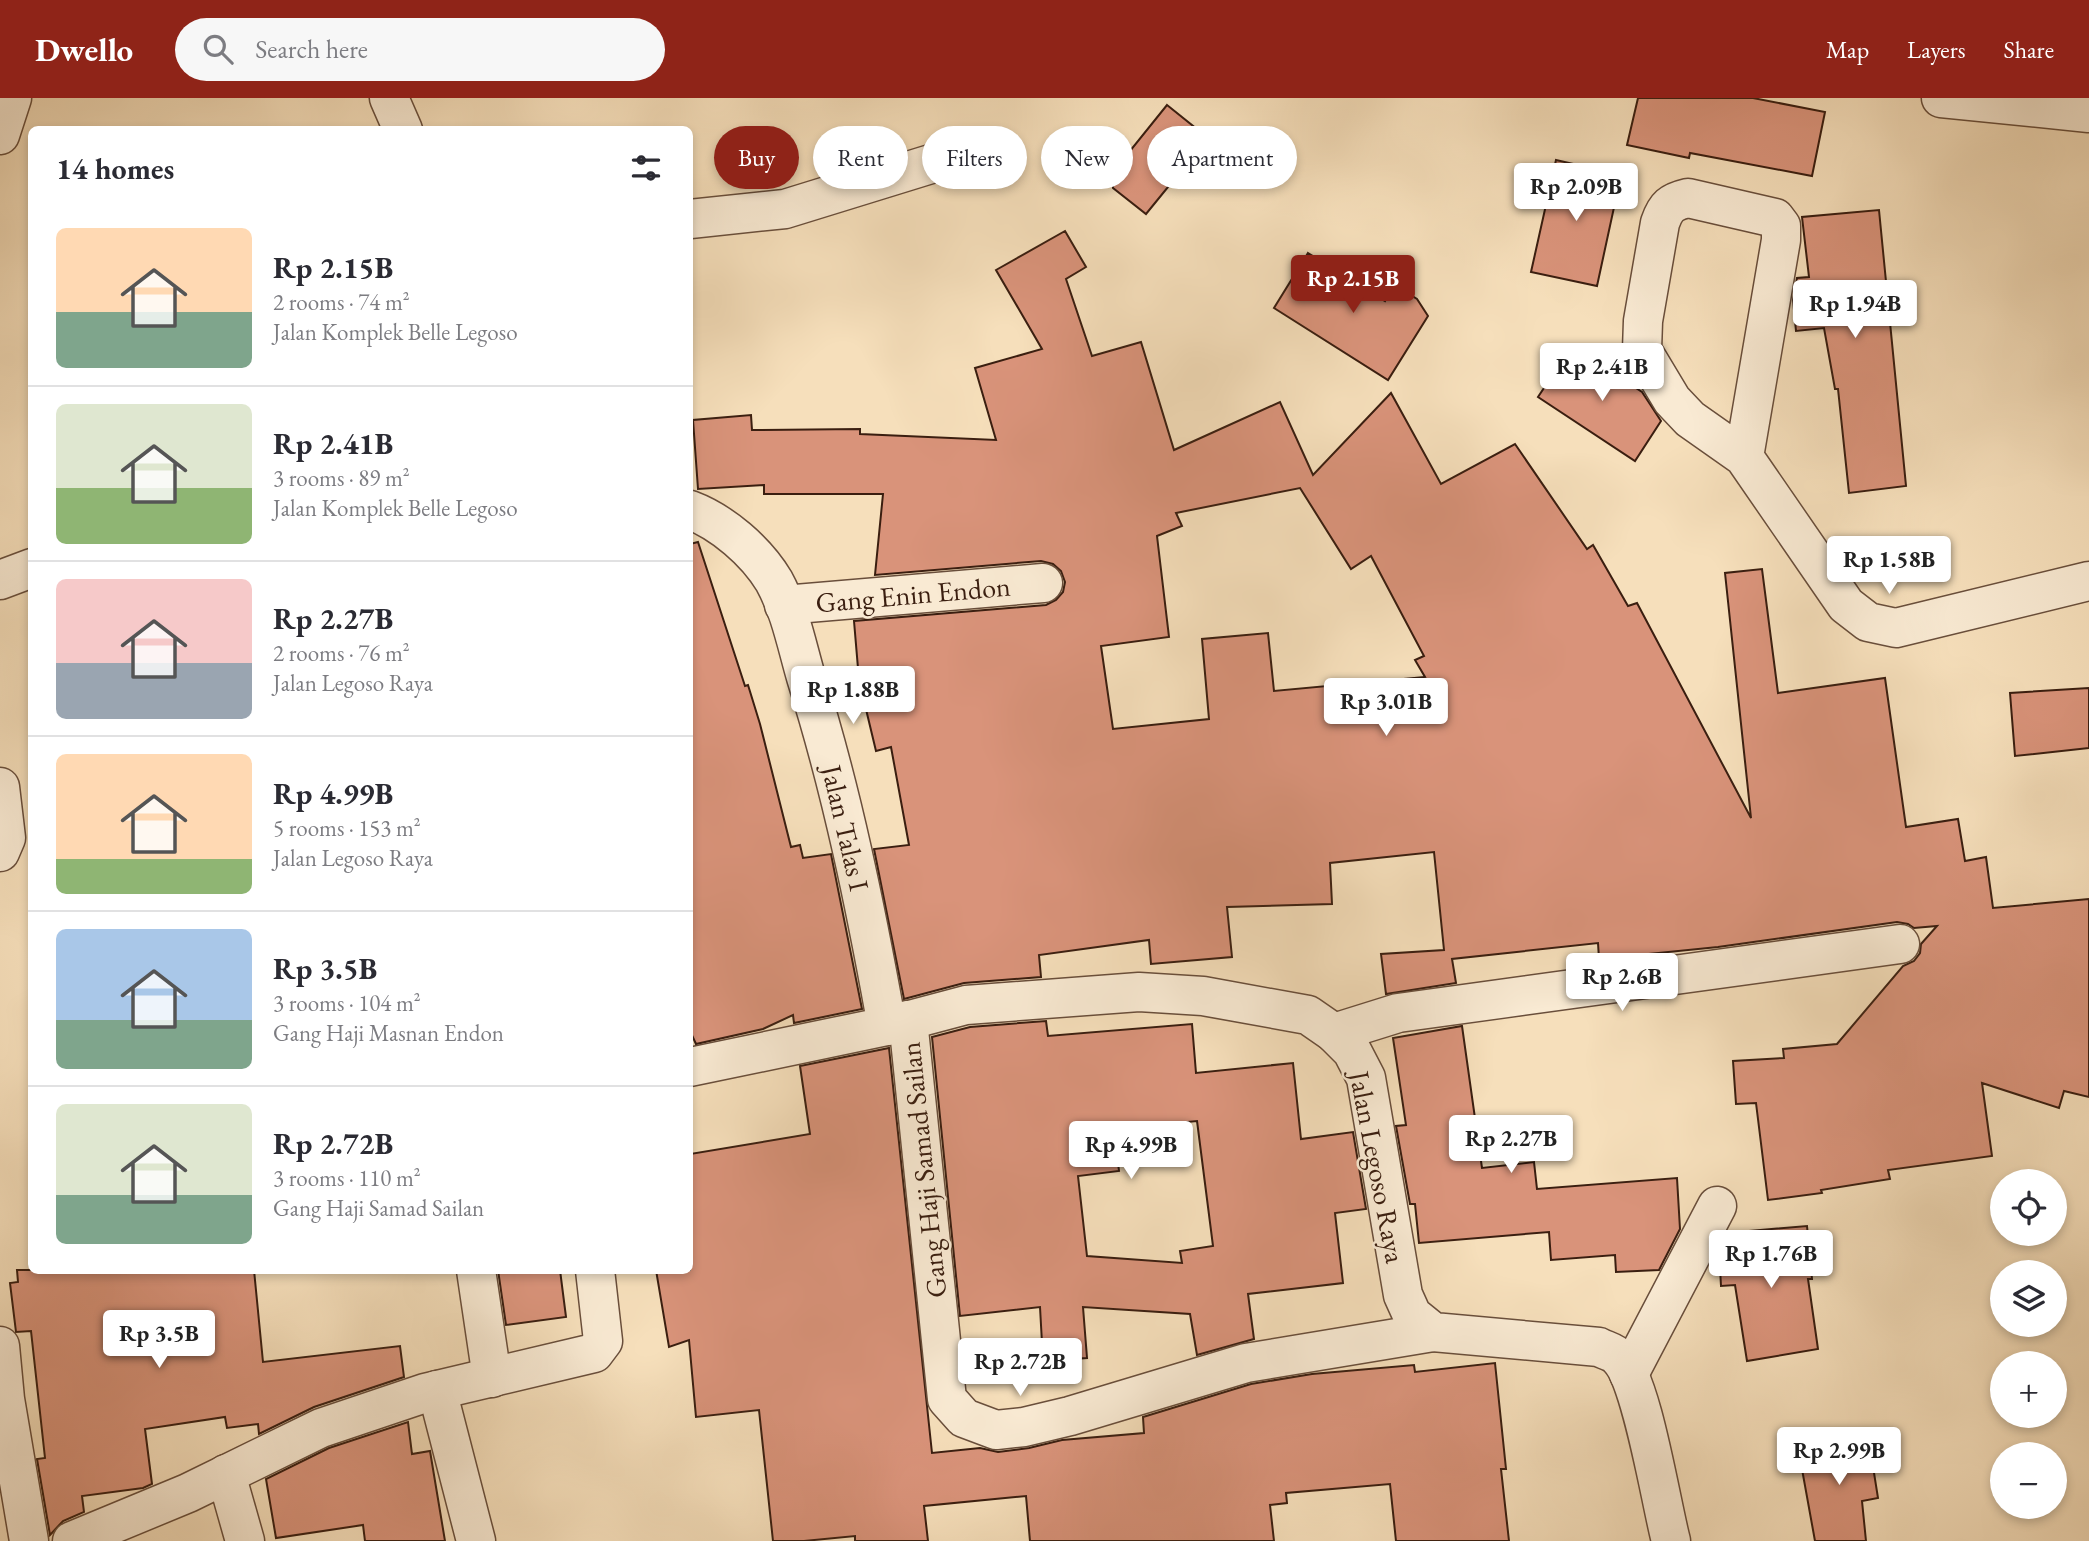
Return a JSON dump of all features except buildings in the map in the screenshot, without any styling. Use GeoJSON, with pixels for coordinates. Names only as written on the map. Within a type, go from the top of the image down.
{"type":"FeatureCollection","features":[{"type":"Feature","properties":{"kind":"street"},"geometry":{"type":"LineString","coordinates":[[0,135],[12,98]]}},
{"type":"Feature","properties":{"kind":"street"},"geometry":{"type":"LineString","coordinates":[[389,98],[401,126]]}},
{"type":"Feature","properties":{"kind":"street"},"geometry":{"type":"LineString","coordinates":[[1941,98],[2089,113]]}},
{"type":"Feature","properties":{"kind":"street"},"geometry":{"type":"LineString","coordinates":[[693,219],[785,209],[922,167]]}},
{"type":"Feature","properties":{"kind":"street"},"geometry":{"type":"LineString","coordinates":[[1744,457],[1781,240],[1781,226],[1775,218],[1688,198],[1668,204],[1660,223],[1643,321],[1642,350],[1672,400],[1690,419],[1744,457],[1846,605],[1868,622],[1896,628],[2089,581]]}},
{"type":"Feature","properties":{"kind":"street","name":"Jalan Talas I"},"geometry":{"type":"LineString","coordinates":[[693,511],[708,517],[740,540],[773,580],[784,605],[823,729],[866,913],[897,1023]]}},
{"type":"Feature","properties":{"kind":"street"},"geometry":{"type":"LineString","coordinates":[[0,580],[28,570]]}},
{"type":"Feature","properties":{"kind":"street","name":"Gang Enin Endon"},"geometry":{"type":"LineString","coordinates":[[784,605],[1043,583]]}},
{"type":"Feature","properties":{"kind":"street"},"geometry":{"type":"LineString","coordinates":[[0,787],[6,838],[0,852]]}},
{"type":"Feature","properties":{"kind":"street"},"geometry":{"type":"LineString","coordinates":[[1334,1032],[1398,1013],[1900,944]]}},
{"type":"Feature","properties":{"kind":"street","name":"Jalan Legoso Raya"},"geometry":{"type":"LineString","coordinates":[[693,1066],[897,1023],[966,1005],[1139,992],[1203,996],[1308,1014],[1334,1032],[1352,1051],[1366,1078],[1403,1295],[1412,1315],[1433,1332]]}},
{"type":"Feature","properties":{"kind":"street","name":"Gang Haji Samad Sailan"},"geometry":{"type":"LineString","coordinates":[[897,1023],[947,1399],[964,1418],[996,1430],[1024,1427],[1070,1416],[1246,1363],[1433,1332]]}},
{"type":"Feature","properties":{"kind":"street"},"geometry":{"type":"LineString","coordinates":[[1629,1374],[1717,1206]]}},
{"type":"Feature","properties":{"kind":"street"},"geometry":{"type":"LineString","coordinates":[[477,1274],[492,1378]]}},
{"type":"Feature","properties":{"kind":"street"},"geometry":{"type":"LineString","coordinates":[[72,1541],[226,1474],[321,1428],[437,1390],[589,1355],[599,1349],[603,1341],[595,1274]]}},
{"type":"Feature","properties":{"kind":"street"},"geometry":{"type":"LineString","coordinates":[[1433,1332],[1599,1347],[1618,1356],[1629,1374],[1639,1404],[1671,1541]]}},
{"type":"Feature","properties":{"kind":"street"},"geometry":{"type":"LineString","coordinates":[[0,1346],[5,1399],[29,1541]]}},
{"type":"Feature","properties":{"kind":"street"},"geometry":{"type":"LineString","coordinates":[[437,1390],[476,1541]]}},
{"type":"Feature","properties":{"kind":"street"},"geometry":{"type":"LineString","coordinates":[[226,1474],[245,1541]]}}]}
